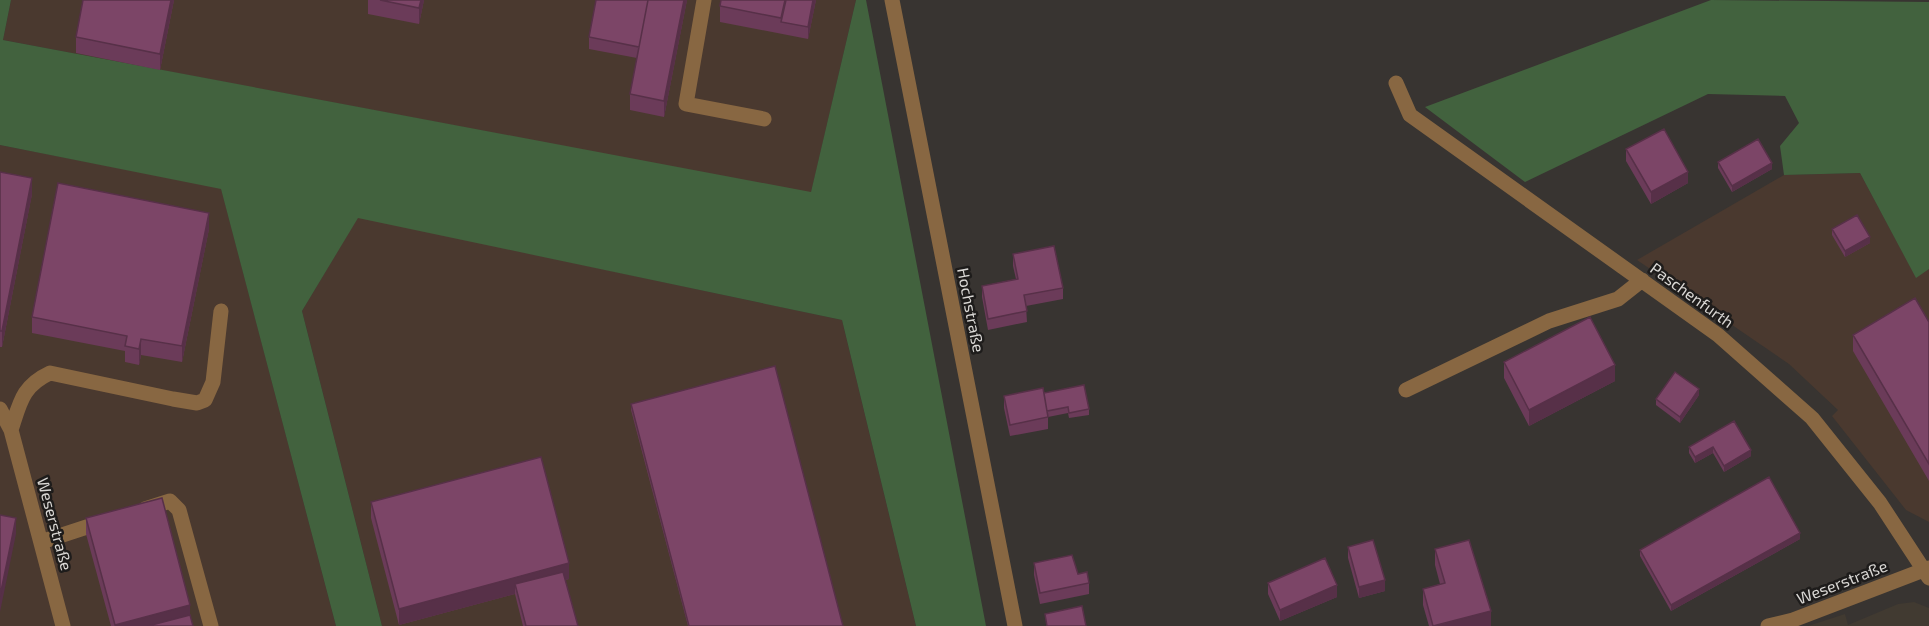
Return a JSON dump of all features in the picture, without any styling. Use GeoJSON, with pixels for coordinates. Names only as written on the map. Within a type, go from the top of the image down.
{"type":"FeatureCollection","features":[{"type":"Feature","properties":{"kind":"street"},"geometry":{"type":"LineString","coordinates":[[704,0],[686,104],[764,119]]}},
{"type":"Feature","properties":{"kind":"street","name":"Hochstraße"},"geometry":{"type":"LineString","coordinates":[[892,0],[1015,626]]}},
{"type":"Feature","properties":{"kind":"street","name":"Paschenfurth"},"geometry":{"type":"LineString","coordinates":[[1396,84],[1410,115],[1718,335],[1812,418],[1880,503],[1927,572]]}},
{"type":"Feature","properties":{"kind":"street"},"geometry":{"type":"LineString","coordinates":[[1406,390],[1549,321],[1618,299],[1642,280]]}},
{"type":"Feature","properties":{"kind":"street"},"geometry":{"type":"LineString","coordinates":[[11,430],[23,393],[37,379],[50,373],[173,399],[197,403],[205,400],[213,382],[221,311]]}},
{"type":"Feature","properties":{"kind":"street","name":"Weserstraße"},"geometry":{"type":"LineString","coordinates":[[0,409],[11,430],[63,626]]}},
{"type":"Feature","properties":{"kind":"street"},"geometry":{"type":"LineString","coordinates":[[41,542],[170,501],[179,510],[211,626]]}},
{"type":"Feature","properties":{"kind":"street","name":"Weserstraße"},"geometry":{"type":"LineString","coordinates":[[1767,626],[1793,620],[1927,572]]}},
{"type":"Feature","properties":{"kind":"shaded area"},"geometry":{"type":"Polygon","coordinates":[[[11,0],[856,0],[811,193],[3,40],[11,0]]]}},
{"type":"Feature","properties":{"kind":"shaded area"},"geometry":{"type":"Polygon","coordinates":[[[0,145],[221,188],[336,626],[0,626],[0,145]]]}},
{"type":"Feature","properties":{"kind":"shaded area"},"geometry":{"type":"Polygon","coordinates":[[[1860,173],[1916,277],[1929,269],[1929,522],[1906,510],[1832,416],[1838,410],[1789,364],[1637,260],[1784,175],[1860,173]]]}},
{"type":"Feature","properties":{"kind":"shaded area"},"geometry":{"type":"Polygon","coordinates":[[[358,217],[842,320],[916,626],[382,626],[302,311],[358,217]]]}},
{"type":"Feature","properties":{"kind":"shaded area"},"geometry":{"type":"Polygon","coordinates":[[[1914,602],[1929,608],[1929,626],[1808,626],[1845,614],[1848,625],[1898,604],[1914,602]]]}},
{"type":"Feature","properties":{"kind":"green space"},"geometry":{"type":"Polygon","coordinates":[[[0,0],[11,0],[3,40],[811,192],[856,0],[866,0],[986,626],[916,626],[842,320],[358,218],[302,311],[382,626],[336,626],[221,189],[0,145],[0,0]]]}},
{"type":"Feature","properties":{"kind":"green space"},"geometry":{"type":"Polygon","coordinates":[[[1711,0],[1929,2],[1929,269],[1916,278],[1860,173],[1784,175],[1780,146],[1799,123],[1785,96],[1708,94],[1525,182],[1425,107],[1711,0]]]}},
{"type":"Feature","properties":{"kind":"building"},"geometry":{"type":"Polygon","coordinates":[[[83,0],[171,0],[160,54],[76,37],[83,0]]]}},
{"type":"Feature","properties":{"kind":"building"},"geometry":{"type":"Polygon","coordinates":[[[380,0],[421,0],[419,8],[380,0]]]}},
{"type":"Feature","properties":{"kind":"building"},"geometry":{"type":"Polygon","coordinates":[[[596,0],[648,0],[639,47],[589,37],[596,0]]]}},
{"type":"Feature","properties":{"kind":"building"},"geometry":{"type":"Polygon","coordinates":[[[648,0],[684,0],[664,101],[630,94],[648,0]]]}},
{"type":"Feature","properties":{"kind":"building"},"geometry":{"type":"Polygon","coordinates":[[[721,0],[785,0],[781,18],[720,6],[721,0]]]}},
{"type":"Feature","properties":{"kind":"building"},"geometry":{"type":"Polygon","coordinates":[[[786,0],[813,0],[808,27],[781,22],[786,0]]]}},
{"type":"Feature","properties":{"kind":"building"},"geometry":{"type":"Polygon","coordinates":[[[1664,129],[1688,172],[1651,192],[1626,149],[1664,129]]]}},
{"type":"Feature","properties":{"kind":"building"},"geometry":{"type":"Polygon","coordinates":[[[1758,139],[1772,163],[1732,186],[1718,162],[1758,139]]]}},
{"type":"Feature","properties":{"kind":"building"},"geometry":{"type":"Polygon","coordinates":[[[0,172],[32,178],[2,331],[0,331],[0,172]]]}},
{"type":"Feature","properties":{"kind":"building"},"geometry":{"type":"Polygon","coordinates":[[[58,183],[209,213],[182,346],[141,339],[139,349],[125,346],[127,336],[32,317],[58,183]]]}},
{"type":"Feature","properties":{"kind":"building"},"geometry":{"type":"Polygon","coordinates":[[[1857,215],[1870,237],[1845,251],[1832,229],[1857,215]]]}},
{"type":"Feature","properties":{"kind":"building"},"geometry":{"type":"Polygon","coordinates":[[[1054,246],[1063,288],[1024,295],[1027,311],[988,319],[982,286],[1018,279],[1013,254],[1054,246]]]}},
{"type":"Feature","properties":{"kind":"building"},"geometry":{"type":"Polygon","coordinates":[[[1915,298],[1929,322],[1929,464],[1853,335],[1915,298]]]}},
{"type":"Feature","properties":{"kind":"building"},"geometry":{"type":"Polygon","coordinates":[[[1590,317],[1615,365],[1529,410],[1504,362],[1590,317]]]}},
{"type":"Feature","properties":{"kind":"building"},"geometry":{"type":"Polygon","coordinates":[[[775,366],[843,626],[689,626],[631,404],[775,366]]]}},
{"type":"Feature","properties":{"kind":"building"},"geometry":{"type":"Polygon","coordinates":[[[1675,372],[1699,389],[1680,417],[1656,399],[1675,372]]]}},
{"type":"Feature","properties":{"kind":"building"},"geometry":{"type":"Polygon","coordinates":[[[1084,385],[1089,409],[1069,413],[1068,407],[1047,411],[1044,393],[1084,385]]]}},
{"type":"Feature","properties":{"kind":"building"},"geometry":{"type":"Polygon","coordinates":[[[1043,388],[1048,417],[1010,425],[1004,396],[1043,388]]]}},
{"type":"Feature","properties":{"kind":"building"},"geometry":{"type":"Polygon","coordinates":[[[1734,421],[1751,450],[1724,466],[1713,447],[1695,457],[1689,447],[1734,421]]]}},
{"type":"Feature","properties":{"kind":"building"},"geometry":{"type":"Polygon","coordinates":[[[541,457],[569,563],[399,609],[371,502],[541,457]]]}},
{"type":"Feature","properties":{"kind":"building"},"geometry":{"type":"Polygon","coordinates":[[[1769,477],[1800,533],[1671,605],[1640,550],[1769,477]]]}},
{"type":"Feature","properties":{"kind":"building"},"geometry":{"type":"Polygon","coordinates":[[[162,498],[190,605],[115,625],[86,518],[162,498]]]}},
{"type":"Feature","properties":{"kind":"building"},"geometry":{"type":"Polygon","coordinates":[[[0,515],[16,518],[0,596],[0,515]]]}},
{"type":"Feature","properties":{"kind":"building"},"geometry":{"type":"Polygon","coordinates":[[[1373,540],[1385,580],[1359,587],[1348,547],[1373,540]]]}},
{"type":"Feature","properties":{"kind":"building"},"geometry":{"type":"Polygon","coordinates":[[[1469,540],[1491,611],[1433,626],[1423,589],[1445,583],[1435,549],[1469,540]]]}},
{"type":"Feature","properties":{"kind":"building"},"geometry":{"type":"Polygon","coordinates":[[[1072,555],[1078,574],[1087,572],[1089,583],[1040,593],[1034,563],[1072,555]]]}},
{"type":"Feature","properties":{"kind":"building"},"geometry":{"type":"Polygon","coordinates":[[[1325,558],[1337,585],[1280,610],[1268,583],[1325,558]]]}},
{"type":"Feature","properties":{"kind":"building"},"geometry":{"type":"Polygon","coordinates":[[[563,572],[578,626],[526,626],[515,584],[563,572]]]}},
{"type":"Feature","properties":{"kind":"building"},"geometry":{"type":"Polygon","coordinates":[[[1082,606],[1086,626],[1047,626],[1045,614],[1082,606]]]}},
{"type":"Feature","properties":{"kind":"building"},"geometry":{"type":"Polygon","coordinates":[[[190,615],[193,626],[148,626],[190,615]]]}}]}
